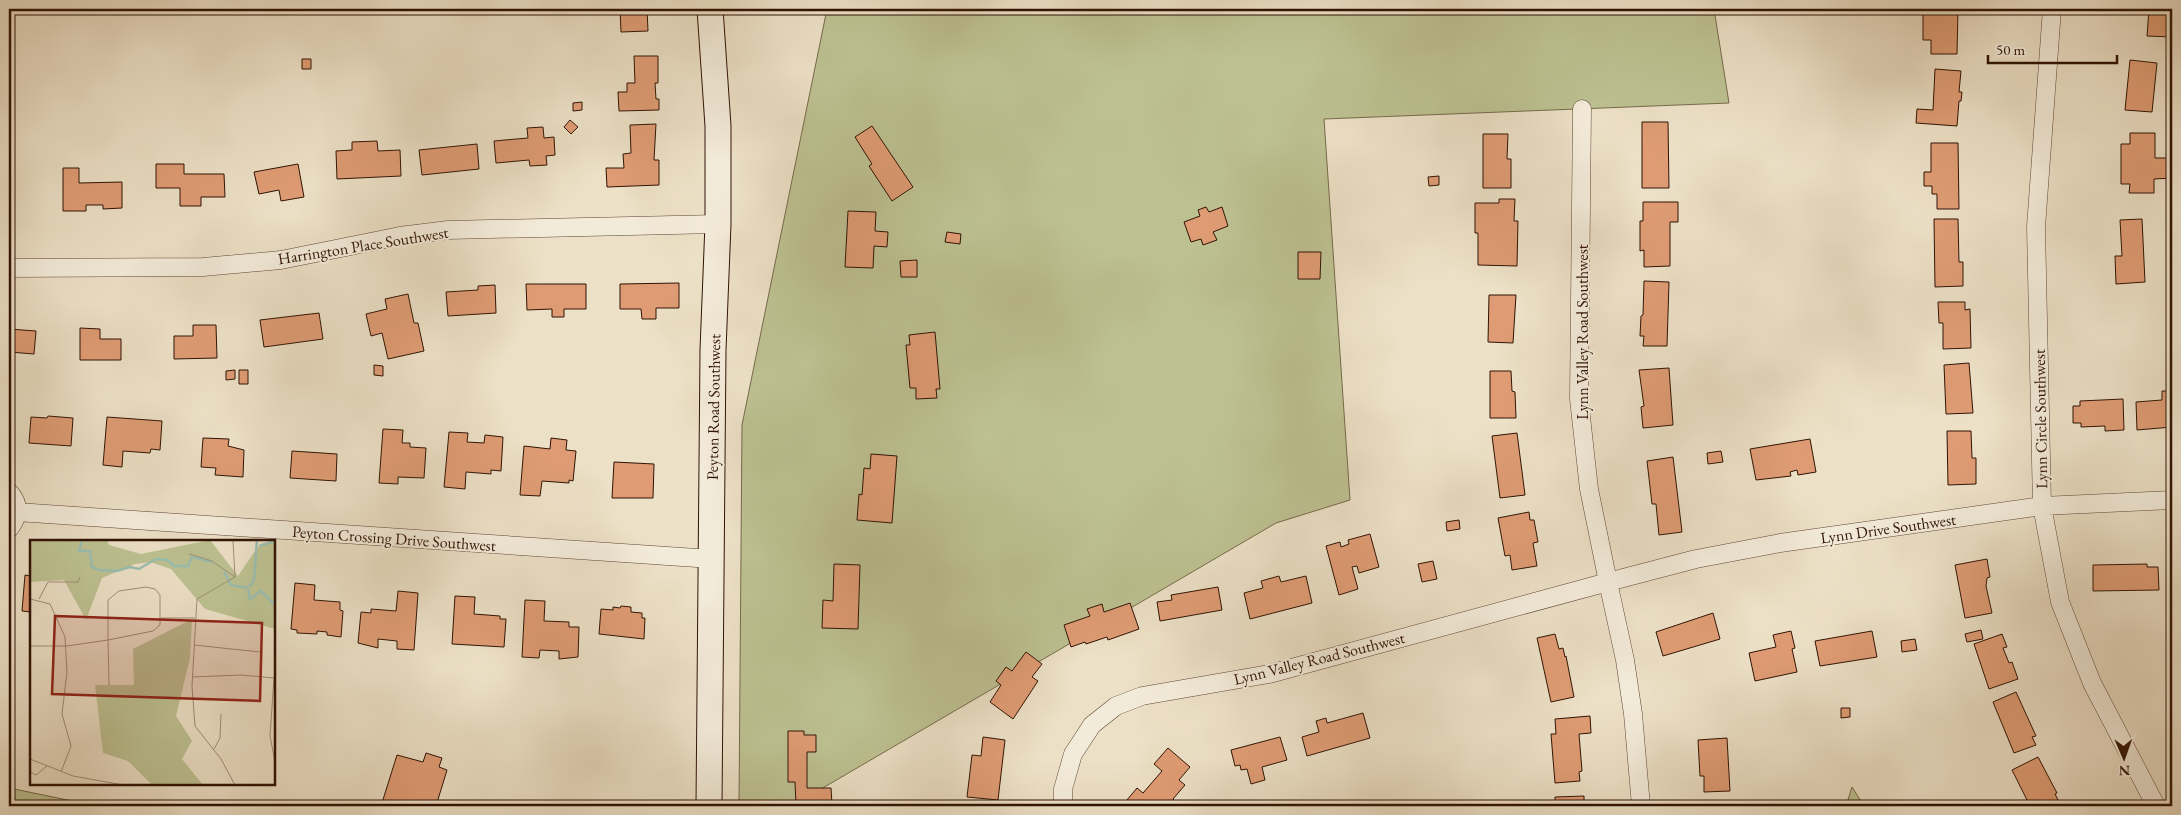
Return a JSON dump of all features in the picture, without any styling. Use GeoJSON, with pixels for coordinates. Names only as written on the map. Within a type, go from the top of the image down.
{"type":"FeatureCollection","features":[{"type":"Feature","properties":{"kind":"street","name":"Peyton Road Southwest"},"geometry":{"type":"LineString","coordinates":[[710,9],[718,126],[718,224],[713,350],[710,806]]}},
{"type":"Feature","properties":{"kind":"street","name":"Lynn Circle Southwest"},"geometry":{"type":"LineString","coordinates":[[2052,9],[2036,227],[2042,506],[2060,602],[2092,683],[2156,806]]}},
{"type":"Feature","properties":{"kind":"street","name":"Lynn Valley Road Southwest"},"geometry":{"type":"LineString","coordinates":[[1582,109],[1579,399],[1589,489],[1625,660],[1641,806]]}},
{"type":"Feature","properties":{"kind":"street","name":"Harrington Place Southwest"},"geometry":{"type":"LineString","coordinates":[[9,268],[203,267],[281,260],[400,236],[448,230],[718,224]]}},
{"type":"Feature","properties":{"kind":"street"},"geometry":{"type":"LineString","coordinates":[[9,492],[14,496],[17,512],[9,529]]}},
{"type":"Feature","properties":{"kind":"street","name":"Lynn Drive Southwest"},"geometry":{"type":"LineString","coordinates":[[1608,582],[1696,559],[1780,543],[2042,506],[2172,500]]}},
{"type":"Feature","properties":{"kind":"street","name":"Peyton Crossing Drive Southwest"},"geometry":{"type":"LineString","coordinates":[[17,512],[712,559]]}},
{"type":"Feature","properties":{"kind":"street","name":"Lynn Valley Road Southwest"},"geometry":{"type":"LineString","coordinates":[[1063,806],[1063,789],[1072,754],[1092,725],[1116,706],[1142,696],[1269,674],[1608,582]]}},
{"type":"Feature","properties":{"kind":"green space"},"geometry":{"type":"Polygon","coordinates":[[[827,9],[1714,9],[1729,103],[1324,119],[1350,500],[1276,523],[792,806],[739,806],[742,425],[827,9]]]}},
{"type":"Feature","properties":{"kind":"green space"},"geometry":{"type":"Polygon","coordinates":[[[1852,787],[1864,806],[1846,806],[1852,787]]]}},
{"type":"Feature","properties":{"kind":"green space"},"geometry":{"type":"Polygon","coordinates":[[[9,788],[97,806],[9,806],[9,788]]]}},
{"type":"Feature","properties":{"kind":"building"},"geometry":{"type":"Polygon","coordinates":[[[620,9],[647,9],[648,31],[621,32],[620,9]]]}},
{"type":"Feature","properties":{"kind":"building"},"geometry":{"type":"Polygon","coordinates":[[[1930,9],[1958,9],[1957,54],[1931,54],[1931,40],[1923,40],[1923,13],[1930,13],[1930,9]]]}},
{"type":"Feature","properties":{"kind":"building"},"geometry":{"type":"Polygon","coordinates":[[[2149,9],[2172,9],[2172,37],[2147,36],[2149,9]]]}},
{"type":"Feature","properties":{"kind":"building"},"geometry":{"type":"Polygon","coordinates":[[[634,56],[658,56],[658,83],[655,83],[656,99],[659,99],[659,110],[619,111],[618,92],[627,92],[627,83],[635,83],[634,56]]]}},
{"type":"Feature","properties":{"kind":"building"},"geometry":{"type":"Polygon","coordinates":[[[302,59],[311,59],[311,69],[302,69],[302,59]]]}},
{"type":"Feature","properties":{"kind":"building"},"geometry":{"type":"Polygon","coordinates":[[[2130,60],[2157,63],[2152,112],[2125,110],[2130,60]]]}},
{"type":"Feature","properties":{"kind":"building"},"geometry":{"type":"Polygon","coordinates":[[[1935,69],[1961,71],[1959,92],[1962,92],[1961,101],[1959,101],[1957,126],[1916,123],[1917,109],[1933,110],[1935,69]]]}},
{"type":"Feature","properties":{"kind":"building"},"geometry":{"type":"Polygon","coordinates":[[[582,102],[582,110],[573,111],[573,103],[582,102]]]}},
{"type":"Feature","properties":{"kind":"building"},"geometry":{"type":"Polygon","coordinates":[[[570,120],[578,127],[571,134],[564,127],[570,120]]]}},
{"type":"Feature","properties":{"kind":"building"},"geometry":{"type":"Polygon","coordinates":[[[1642,122],[1668,122],[1669,188],[1642,188],[1642,122]]]}},
{"type":"Feature","properties":{"kind":"building"},"geometry":{"type":"Polygon","coordinates":[[[656,124],[654,160],[659,160],[659,185],[607,187],[606,168],[624,168],[623,154],[631,153],[630,125],[656,124]]]}},
{"type":"Feature","properties":{"kind":"building"},"geometry":{"type":"Polygon","coordinates":[[[872,126],[913,187],[892,201],[869,166],[872,164],[855,137],[872,126]]]}},
{"type":"Feature","properties":{"kind":"building"},"geometry":{"type":"Polygon","coordinates":[[[543,127],[544,138],[554,137],[555,155],[546,156],[547,165],[530,166],[529,160],[496,163],[494,141],[528,138],[527,128],[543,127]]]}},
{"type":"Feature","properties":{"kind":"building"},"geometry":{"type":"Polygon","coordinates":[[[2130,133],[2155,133],[2155,158],[2172,158],[2172,178],[2154,179],[2154,193],[2129,193],[2130,184],[2121,184],[2121,144],[2130,144],[2130,133]]]}},
{"type":"Feature","properties":{"kind":"building"},"geometry":{"type":"Polygon","coordinates":[[[1483,134],[1508,134],[1507,159],[1511,159],[1511,188],[1483,188],[1483,134]]]}},
{"type":"Feature","properties":{"kind":"building"},"geometry":{"type":"Polygon","coordinates":[[[377,141],[378,151],[400,150],[401,176],[337,179],[336,151],[352,150],[352,142],[377,141]]]}},
{"type":"Feature","properties":{"kind":"building"},"geometry":{"type":"Polygon","coordinates":[[[1931,143],[1958,143],[1959,209],[1937,209],[1937,194],[1932,194],[1932,186],[1924,186],[1924,172],[1931,172],[1931,143]]]}},
{"type":"Feature","properties":{"kind":"building"},"geometry":{"type":"Polygon","coordinates":[[[477,144],[479,169],[422,175],[419,150],[477,144]]]}},
{"type":"Feature","properties":{"kind":"building"},"geometry":{"type":"Polygon","coordinates":[[[156,164],[184,164],[184,174],[224,174],[225,197],[201,197],[201,206],[180,206],[180,188],[156,188],[156,164]]]}},
{"type":"Feature","properties":{"kind":"building"},"geometry":{"type":"Polygon","coordinates":[[[298,164],[304,197],[281,201],[279,190],[259,194],[254,172],[298,164]]]}},
{"type":"Feature","properties":{"kind":"building"},"geometry":{"type":"Polygon","coordinates":[[[63,168],[79,168],[79,183],[122,182],[122,208],[103,209],[103,205],[86,205],[86,211],[63,211],[63,168]]]}},
{"type":"Feature","properties":{"kind":"building"},"geometry":{"type":"Polygon","coordinates":[[[1439,176],[1439,185],[1429,186],[1428,177],[1439,176]]]}},
{"type":"Feature","properties":{"kind":"building"},"geometry":{"type":"Polygon","coordinates":[[[1499,199],[1515,199],[1514,221],[1518,221],[1517,266],[1478,265],[1478,233],[1475,233],[1475,203],[1499,203],[1499,199]]]}},
{"type":"Feature","properties":{"kind":"building"},"geometry":{"type":"Polygon","coordinates":[[[1643,202],[1678,202],[1678,222],[1670,222],[1670,266],[1644,267],[1644,250],[1640,251],[1640,221],[1643,221],[1643,202]]]}},
{"type":"Feature","properties":{"kind":"building"},"geometry":{"type":"Polygon","coordinates":[[[1206,207],[1209,212],[1222,207],[1228,226],[1213,232],[1217,240],[1203,245],[1201,239],[1191,242],[1184,222],[1200,216],[1198,210],[1206,207]]]}},
{"type":"Feature","properties":{"kind":"building"},"geometry":{"type":"Polygon","coordinates":[[[848,211],[876,212],[875,231],[888,232],[887,247],[874,246],[873,268],[845,267],[848,211]]]}},
{"type":"Feature","properties":{"kind":"building"},"geometry":{"type":"Polygon","coordinates":[[[1934,219],[1958,219],[1959,262],[1963,262],[1963,286],[1935,287],[1934,219]]]}},
{"type":"Feature","properties":{"kind":"building"},"geometry":{"type":"Polygon","coordinates":[[[2142,219],[2145,282],[2116,284],[2115,256],[2122,256],[2120,220],[2142,219]]]}},
{"type":"Feature","properties":{"kind":"building"},"geometry":{"type":"Polygon","coordinates":[[[947,232],[961,234],[960,244],[945,242],[947,232]]]}},
{"type":"Feature","properties":{"kind":"building"},"geometry":{"type":"Polygon","coordinates":[[[1298,252],[1321,252],[1320,279],[1298,279],[1298,252]]]}},
{"type":"Feature","properties":{"kind":"building"},"geometry":{"type":"Polygon","coordinates":[[[917,260],[917,277],[901,277],[900,261],[917,260]]]}},
{"type":"Feature","properties":{"kind":"building"},"geometry":{"type":"Polygon","coordinates":[[[1644,281],[1669,282],[1667,346],[1643,346],[1644,336],[1640,336],[1644,281]]]}},
{"type":"Feature","properties":{"kind":"building"},"geometry":{"type":"Polygon","coordinates":[[[679,283],[679,308],[656,308],[656,319],[642,319],[641,309],[620,309],[620,284],[679,283]]]}},
{"type":"Feature","properties":{"kind":"building"},"geometry":{"type":"Polygon","coordinates":[[[526,284],[586,284],[586,309],[564,309],[564,317],[552,317],[552,309],[527,310],[526,284]]]}},
{"type":"Feature","properties":{"kind":"building"},"geometry":{"type":"Polygon","coordinates":[[[495,285],[496,313],[448,316],[446,292],[478,290],[478,286],[495,285]]]}},
{"type":"Feature","properties":{"kind":"building"},"geometry":{"type":"Polygon","coordinates":[[[408,294],[414,323],[418,323],[424,351],[388,359],[382,333],[371,336],[366,314],[387,309],[385,299],[408,294]]]}},
{"type":"Feature","properties":{"kind":"building"},"geometry":{"type":"Polygon","coordinates":[[[1489,295],[1516,295],[1513,343],[1488,342],[1489,295]]]}},
{"type":"Feature","properties":{"kind":"building"},"geometry":{"type":"Polygon","coordinates":[[[1938,302],[1965,302],[1965,310],[1970,309],[1971,348],[1943,349],[1943,323],[1939,323],[1938,302]]]}},
{"type":"Feature","properties":{"kind":"building"},"geometry":{"type":"Polygon","coordinates":[[[319,313],[323,339],[264,347],[260,320],[319,313]]]}},
{"type":"Feature","properties":{"kind":"building"},"geometry":{"type":"Polygon","coordinates":[[[193,325],[216,325],[217,358],[174,359],[174,336],[193,336],[193,325]]]}},
{"type":"Feature","properties":{"kind":"building"},"geometry":{"type":"Polygon","coordinates":[[[80,328],[100,329],[100,339],[121,339],[121,360],[80,360],[80,328]]]}},
{"type":"Feature","properties":{"kind":"building"},"geometry":{"type":"Polygon","coordinates":[[[9,329],[36,331],[34,354],[9,352],[9,329]]]}},
{"type":"Feature","properties":{"kind":"building"},"geometry":{"type":"Polygon","coordinates":[[[935,332],[940,389],[936,389],[937,398],[916,399],[916,388],[910,388],[906,345],[910,345],[909,335],[935,332]]]}},
{"type":"Feature","properties":{"kind":"building"},"geometry":{"type":"Polygon","coordinates":[[[1969,363],[1973,413],[1946,414],[1944,365],[1969,363]]]}},
{"type":"Feature","properties":{"kind":"building"},"geometry":{"type":"Polygon","coordinates":[[[374,365],[383,366],[383,376],[374,375],[374,365]]]}},
{"type":"Feature","properties":{"kind":"building"},"geometry":{"type":"Polygon","coordinates":[[[1669,368],[1673,425],[1643,428],[1641,407],[1644,406],[1639,370],[1669,368]]]}},
{"type":"Feature","properties":{"kind":"building"},"geometry":{"type":"Polygon","coordinates":[[[235,370],[235,379],[226,380],[226,371],[235,370]]]}},
{"type":"Feature","properties":{"kind":"building"},"geometry":{"type":"Polygon","coordinates":[[[239,370],[248,370],[248,384],[239,384],[239,370]]]}},
{"type":"Feature","properties":{"kind":"building"},"geometry":{"type":"Polygon","coordinates":[[[1490,371],[1511,371],[1512,391],[1515,392],[1516,418],[1490,418],[1490,371]]]}},
{"type":"Feature","properties":{"kind":"building"},"geometry":{"type":"Polygon","coordinates":[[[2162,391],[2172,391],[2172,427],[2137,430],[2136,402],[2162,400],[2162,391]]]}},
{"type":"Feature","properties":{"kind":"building"},"geometry":{"type":"Polygon","coordinates":[[[2123,399],[2124,430],[2105,431],[2105,426],[2081,427],[2081,423],[2073,423],[2073,406],[2080,406],[2080,401],[2123,399]]]}},
{"type":"Feature","properties":{"kind":"building"},"geometry":{"type":"Polygon","coordinates":[[[48,416],[73,418],[71,446],[29,443],[31,417],[47,418],[48,416]]]}},
{"type":"Feature","properties":{"kind":"building"},"geometry":{"type":"Polygon","coordinates":[[[107,417],[162,421],[160,450],[151,449],[150,453],[123,451],[122,467],[103,465],[107,417]]]}},
{"type":"Feature","properties":{"kind":"building"},"geometry":{"type":"Polygon","coordinates":[[[383,429],[403,430],[402,443],[410,443],[410,447],[426,448],[424,478],[398,477],[398,484],[379,483],[383,429]]]}},
{"type":"Feature","properties":{"kind":"building"},"geometry":{"type":"Polygon","coordinates":[[[1947,431],[1971,431],[1972,458],[1976,458],[1976,484],[1948,485],[1947,431]]]}},
{"type":"Feature","properties":{"kind":"building"},"geometry":{"type":"Polygon","coordinates":[[[449,432],[468,433],[467,442],[484,443],[485,435],[503,437],[501,471],[491,470],[491,474],[466,472],[465,489],[444,487],[449,432]]]}},
{"type":"Feature","properties":{"kind":"building"},"geometry":{"type":"Polygon","coordinates":[[[1517,433],[1525,495],[1500,498],[1492,436],[1517,433]]]}},
{"type":"Feature","properties":{"kind":"building"},"geometry":{"type":"Polygon","coordinates":[[[203,438],[229,439],[228,446],[244,450],[243,477],[215,475],[216,468],[201,467],[203,438]]]}},
{"type":"Feature","properties":{"kind":"building"},"geometry":{"type":"Polygon","coordinates":[[[551,438],[567,440],[566,450],[576,451],[573,481],[569,480],[569,483],[542,481],[540,496],[520,495],[524,446],[550,449],[551,438]]]}},
{"type":"Feature","properties":{"kind":"building"},"geometry":{"type":"Polygon","coordinates":[[[1810,439],[1816,472],[1798,475],[1797,470],[1790,472],[1791,476],[1756,480],[1750,449],[1810,439]]]}},
{"type":"Feature","properties":{"kind":"building"},"geometry":{"type":"Polygon","coordinates":[[[292,451],[337,454],[336,481],[290,478],[292,451]]]}},
{"type":"Feature","properties":{"kind":"building"},"geometry":{"type":"Polygon","coordinates":[[[1721,451],[1723,462],[1708,464],[1707,453],[1721,451]]]}},
{"type":"Feature","properties":{"kind":"building"},"geometry":{"type":"Polygon","coordinates":[[[871,454],[897,456],[892,523],[857,520],[859,494],[862,495],[864,468],[870,469],[871,454]]]}},
{"type":"Feature","properties":{"kind":"building"},"geometry":{"type":"Polygon","coordinates":[[[1673,457],[1682,532],[1659,535],[1656,504],[1652,504],[1647,461],[1673,457]]]}},
{"type":"Feature","properties":{"kind":"building"},"geometry":{"type":"Polygon","coordinates":[[[614,462],[654,464],[653,498],[612,498],[614,462]]]}},
{"type":"Feature","properties":{"kind":"building"},"geometry":{"type":"Polygon","coordinates":[[[1529,512],[1530,520],[1534,520],[1538,542],[1533,543],[1537,566],[1512,570],[1510,555],[1505,556],[1498,518],[1529,512]]]}},
{"type":"Feature","properties":{"kind":"building"},"geometry":{"type":"Polygon","coordinates":[[[1459,520],[1460,529],[1447,531],[1446,522],[1459,520]]]}},
{"type":"Feature","properties":{"kind":"building"},"geometry":{"type":"Polygon","coordinates":[[[1370,534],[1379,567],[1359,573],[1357,566],[1352,567],[1358,589],[1339,595],[1326,546],[1340,542],[1341,547],[1349,544],[1348,540],[1370,534]]]}},
{"type":"Feature","properties":{"kind":"building"},"geometry":{"type":"Polygon","coordinates":[[[1987,559],[1990,577],[1987,578],[1986,586],[1992,613],[1965,618],[1955,565],[1987,559]]]}},
{"type":"Feature","properties":{"kind":"building"},"geometry":{"type":"Polygon","coordinates":[[[1433,561],[1437,579],[1422,582],[1418,564],[1433,561]]]}},
{"type":"Feature","properties":{"kind":"building"},"geometry":{"type":"Polygon","coordinates":[[[834,564],[860,565],[858,629],[822,628],[823,600],[833,601],[834,564]]]}},
{"type":"Feature","properties":{"kind":"building"},"geometry":{"type":"Polygon","coordinates":[[[2147,564],[2147,567],[2158,567],[2159,590],[2093,591],[2093,565],[2147,564]]]}},
{"type":"Feature","properties":{"kind":"building"},"geometry":{"type":"Polygon","coordinates":[[[25,575],[30,576],[30,612],[22,611],[25,575]]]}},
{"type":"Feature","properties":{"kind":"building"},"geometry":{"type":"Polygon","coordinates":[[[1279,576],[1281,582],[1306,576],[1312,603],[1250,619],[1244,593],[1263,588],[1261,581],[1279,576]]]}},
{"type":"Feature","properties":{"kind":"building"},"geometry":{"type":"Polygon","coordinates":[[[295,583],[315,585],[314,600],[340,602],[340,610],[343,611],[341,637],[317,631],[317,634],[297,633],[297,630],[291,629],[295,583]]]}},
{"type":"Feature","properties":{"kind":"building"},"geometry":{"type":"Polygon","coordinates":[[[1218,587],[1222,610],[1160,621],[1157,602],[1172,600],[1171,595],[1218,587]]]}},
{"type":"Feature","properties":{"kind":"building"},"geometry":{"type":"Polygon","coordinates":[[[398,591],[418,593],[414,650],[397,649],[397,641],[378,639],[378,648],[358,643],[361,612],[371,613],[371,609],[396,611],[398,591]]]}},
{"type":"Feature","properties":{"kind":"building"},"geometry":{"type":"Polygon","coordinates":[[[455,596],[475,597],[474,614],[500,616],[500,619],[506,619],[504,647],[452,644],[455,596]]]}},
{"type":"Feature","properties":{"kind":"building"},"geometry":{"type":"Polygon","coordinates":[[[525,600],[545,601],[544,621],[569,622],[569,627],[579,627],[578,657],[559,659],[559,651],[540,650],[539,658],[522,657],[525,600]]]}},
{"type":"Feature","properties":{"kind":"building"},"geometry":{"type":"Polygon","coordinates":[[[1130,603],[1139,629],[1108,640],[1107,637],[1071,647],[1064,625],[1090,616],[1087,609],[1102,604],[1104,612],[1130,603]]]}},
{"type":"Feature","properties":{"kind":"building"},"geometry":{"type":"Polygon","coordinates":[[[621,606],[631,607],[631,612],[642,613],[642,618],[645,618],[644,639],[599,634],[601,609],[613,610],[613,607],[620,608],[621,606]]]}},
{"type":"Feature","properties":{"kind":"building"},"geometry":{"type":"Polygon","coordinates":[[[1713,613],[1720,639],[1663,656],[1656,632],[1713,613]]]}},
{"type":"Feature","properties":{"kind":"building"},"geometry":{"type":"Polygon","coordinates":[[[1981,630],[1983,639],[1967,642],[1965,634],[1981,630]]]}},
{"type":"Feature","properties":{"kind":"building"},"geometry":{"type":"Polygon","coordinates":[[[1791,631],[1795,648],[1792,649],[1797,672],[1755,681],[1749,653],[1776,647],[1773,635],[1791,631]]]}},
{"type":"Feature","properties":{"kind":"building"},"geometry":{"type":"Polygon","coordinates":[[[1872,631],[1877,657],[1820,666],[1815,641],[1872,631]]]}},
{"type":"Feature","properties":{"kind":"building"},"geometry":{"type":"Polygon","coordinates":[[[1555,634],[1559,649],[1563,648],[1566,656],[1574,697],[1551,702],[1537,638],[1555,634]]]}},
{"type":"Feature","properties":{"kind":"building"},"geometry":{"type":"Polygon","coordinates":[[[2002,634],[2007,647],[2003,648],[2009,663],[2012,662],[2018,679],[1989,689],[1974,644],[2002,634]]]}},
{"type":"Feature","properties":{"kind":"building"},"geometry":{"type":"Polygon","coordinates":[[[1915,639],[1917,650],[1902,652],[1901,641],[1915,639]]]}},
{"type":"Feature","properties":{"kind":"building"},"geometry":{"type":"Polygon","coordinates":[[[1026,652],[1042,664],[1032,677],[1038,681],[1013,719],[990,702],[1001,685],[996,681],[1006,667],[1012,671],[1026,652]]]}},
{"type":"Feature","properties":{"kind":"building"},"geometry":{"type":"Polygon","coordinates":[[[2016,692],[2036,736],[2032,737],[2036,745],[2014,753],[1993,702],[2016,692]]]}},
{"type":"Feature","properties":{"kind":"building"},"geometry":{"type":"Polygon","coordinates":[[[1841,708],[1850,708],[1850,717],[1841,718],[1841,708]]]}},
{"type":"Feature","properties":{"kind":"building"},"geometry":{"type":"Polygon","coordinates":[[[1363,713],[1370,738],[1307,756],[1302,737],[1319,732],[1316,721],[1326,718],[1327,723],[1363,713]]]}},
{"type":"Feature","properties":{"kind":"building"},"geometry":{"type":"Polygon","coordinates":[[[1590,716],[1591,733],[1579,734],[1582,771],[1579,772],[1580,781],[1555,783],[1551,734],[1556,734],[1555,719],[1590,716]]]}},
{"type":"Feature","properties":{"kind":"building"},"geometry":{"type":"Polygon","coordinates":[[[788,731],[804,731],[804,735],[816,735],[816,752],[807,752],[807,788],[831,788],[832,804],[796,804],[795,782],[788,782],[788,731]]]}},
{"type":"Feature","properties":{"kind":"building"},"geometry":{"type":"Polygon","coordinates":[[[983,737],[1005,740],[998,800],[967,797],[972,755],[981,756],[983,737]]]}},
{"type":"Feature","properties":{"kind":"building"},"geometry":{"type":"Polygon","coordinates":[[[1280,737],[1287,760],[1262,767],[1265,780],[1251,784],[1247,769],[1241,770],[1240,765],[1235,766],[1231,750],[1280,737]]]}},
{"type":"Feature","properties":{"kind":"building"},"geometry":{"type":"Polygon","coordinates":[[[1727,738],[1730,791],[1704,792],[1704,776],[1700,776],[1698,740],[1727,738]]]}},
{"type":"Feature","properties":{"kind":"building"},"geometry":{"type":"Polygon","coordinates":[[[1168,748],[1190,767],[1179,780],[1185,785],[1173,799],[1177,803],[1174,806],[1122,806],[1137,788],[1143,793],[1162,771],[1154,764],[1168,748]]]}},
{"type":"Feature","properties":{"kind":"building"},"geometry":{"type":"Polygon","coordinates":[[[426,753],[442,758],[439,767],[447,770],[436,806],[381,806],[397,755],[423,762],[426,753]]]}},
{"type":"Feature","properties":{"kind":"building"},"geometry":{"type":"Polygon","coordinates":[[[2038,757],[2057,793],[2055,794],[2060,804],[2056,806],[2030,806],[2012,770],[2038,757]]]}},
{"type":"Feature","properties":{"kind":"building"},"geometry":{"type":"Polygon","coordinates":[[[1584,796],[1584,806],[1555,806],[1555,797],[1584,796]]]}}]}
